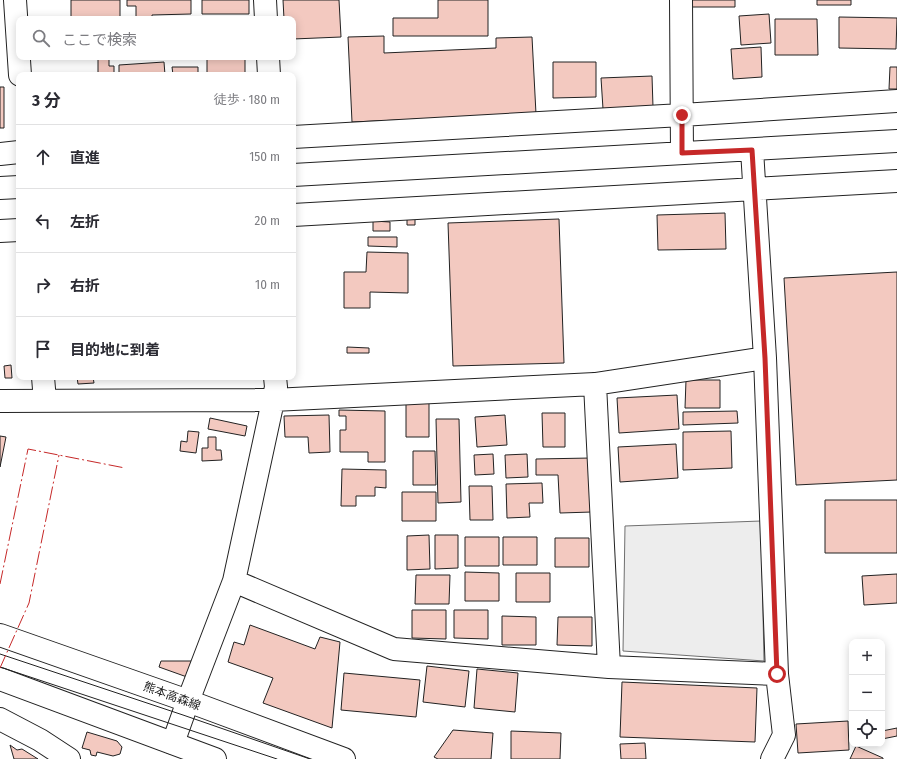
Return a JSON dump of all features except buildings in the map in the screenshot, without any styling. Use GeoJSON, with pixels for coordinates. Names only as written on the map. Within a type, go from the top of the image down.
{"type":"FeatureCollection","features":[{"type":"Feature","properties":{"kind":"street"},"geometry":{"type":"LineString","coordinates":[[15,0],[16,16]]}},
{"type":"Feature","properties":{"kind":"street"},"geometry":{"type":"LineString","coordinates":[[265,0],[266,16]]}},
{"type":"Feature","properties":{"kind":"street"},"geometry":{"type":"LineString","coordinates":[[681,0],[682,153]]}},
{"type":"Feature","properties":{"kind":"street"},"geometry":{"type":"LineString","coordinates":[[19,60],[20,72]]}},
{"type":"Feature","properties":{"kind":"street"},"geometry":{"type":"LineString","coordinates":[[268,60],[269,72]]}},
{"type":"Feature","properties":{"kind":"street"},"geometry":{"type":"LineString","coordinates":[[296,137],[897,101]]}},
{"type":"Feature","properties":{"kind":"street"},"geometry":{"type":"LineString","coordinates":[[296,175],[897,141]]}},
{"type":"Feature","properties":{"kind":"street"},"geometry":{"type":"LineString","coordinates":[[752,150],[765,358],[777,674],[784,735],[772,759]]}},
{"type":"Feature","properties":{"kind":"street"},"geometry":{"type":"LineString","coordinates":[[0,154],[16,152]]}},
{"type":"Feature","properties":{"kind":"street"},"geometry":{"type":"LineString","coordinates":[[296,215],[897,181]]}},
{"type":"Feature","properties":{"kind":"street"},"geometry":{"type":"LineString","coordinates":[[0,188],[16,187]]}},
{"type":"Feature","properties":{"kind":"street"},"geometry":{"type":"LineString","coordinates":[[0,231],[16,230]]}},
{"type":"Feature","properties":{"kind":"street"},"geometry":{"type":"LineString","coordinates":[[0,401],[273,400],[595,384],[765,358]]}},
{"type":"Feature","properties":{"kind":"street"},"geometry":{"type":"LineString","coordinates":[[43,380],[45,401]]}},
{"type":"Feature","properties":{"kind":"street"},"geometry":{"type":"LineString","coordinates":[[173,743],[234,580],[276,388],[275,380]]}},
{"type":"Feature","properties":{"kind":"street"},"geometry":{"type":"LineString","coordinates":[[595,384],[609,667]]}},
{"type":"Feature","properties":{"kind":"street"},"geometry":{"type":"LineString","coordinates":[[234,580],[394,649],[609,667],[777,674]]}},
{"type":"Feature","properties":{"kind":"street","name":"熊本高森線"},"geometry":{"type":"LineString","coordinates":[[0,635],[188,701],[344,759]]}},
{"type":"Feature","properties":{"kind":"street"},"geometry":{"type":"LineString","coordinates":[[0,679],[215,759]]}},
{"type":"Feature","properties":{"kind":"street"},"geometry":{"type":"LineString","coordinates":[[0,719],[40,740],[69,759]]}},
{"type":"Feature","properties":{"kind":"shaded area"},"geometry":{"type":"Polygon","coordinates":[[[761,521],[764,661],[623,651],[625,526],[761,521]]]}},
{"type":"Feature","properties":{"kind":"tram line"},"geometry":{"type":"LineString","coordinates":[[0,654],[310,759]]}},
{"type":"Feature","properties":{"kind":"tram line"},"geometry":{"type":"LineString","coordinates":[[0,667],[277,759]]}},
{"type":"Feature","properties":{"kind":"power"},"geometry":{"type":"LineString","coordinates":[[0,584],[28,449],[125,468]]}},
{"type":"Feature","properties":{"kind":"power"},"geometry":{"type":"LineString","coordinates":[[0,668],[29,603],[59,455]]}},
{"type":"Feature","properties":{"kind":"route"},"geometry":{"type":"LineString","coordinates":[[682,115],[682,153],[752,150],[765,358],[777,674]]}}]}
